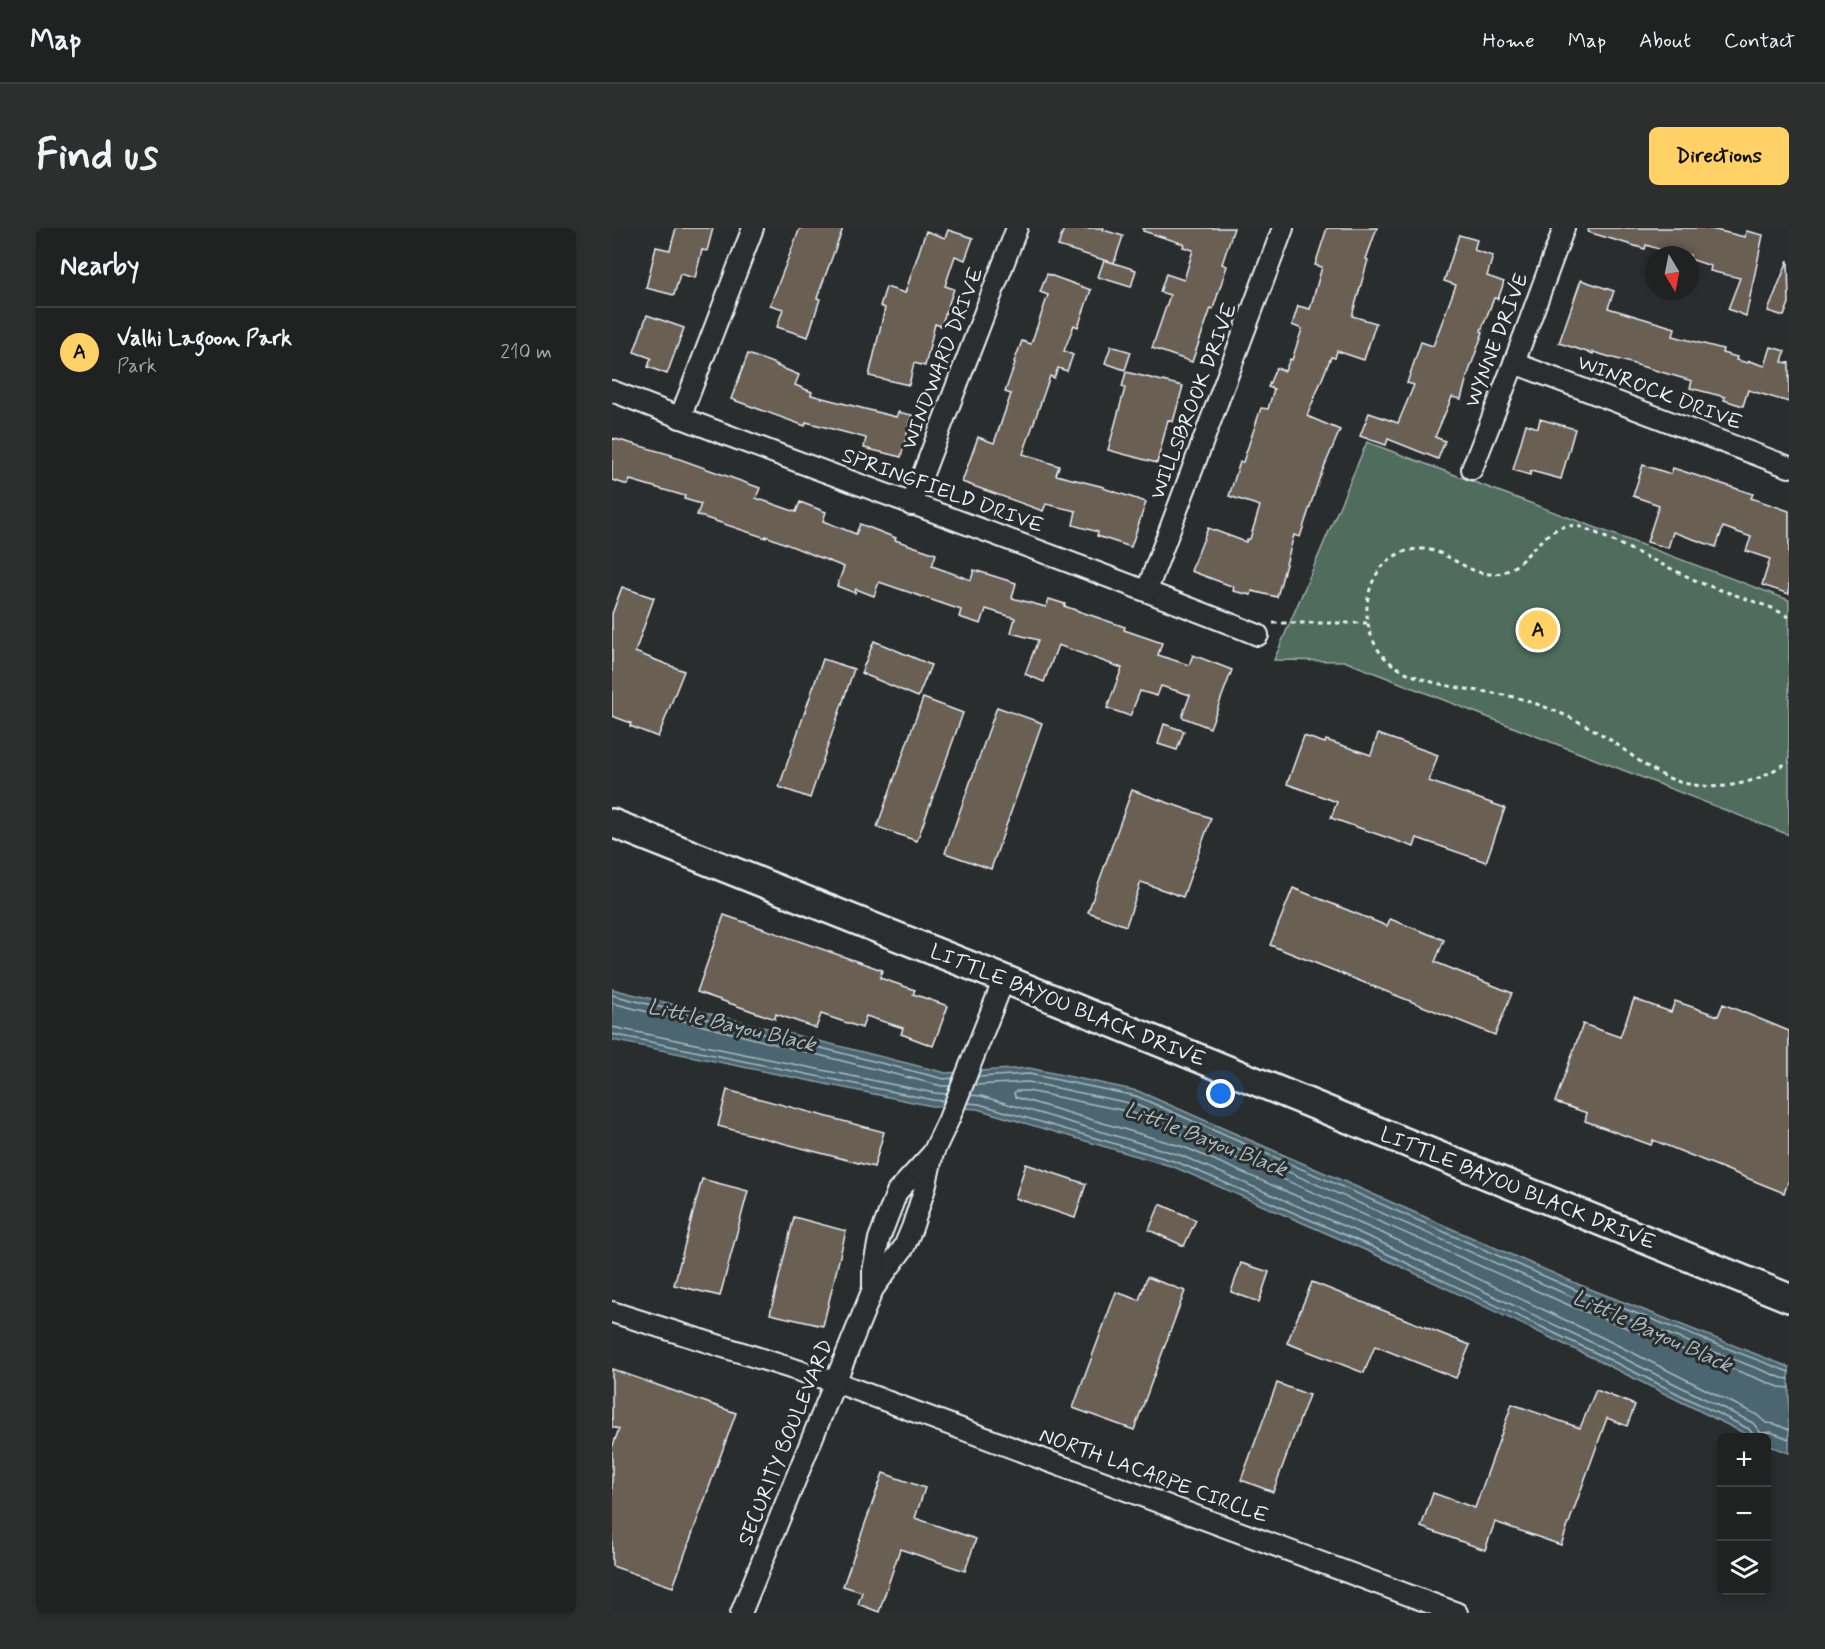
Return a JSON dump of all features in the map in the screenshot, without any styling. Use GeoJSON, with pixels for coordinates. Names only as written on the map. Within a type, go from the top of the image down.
{"type":"FeatureCollection","features":[{"type":"Feature","properties":{"kind":"main road","name":"LITTLE BAYOU BLACK DRIVE"},"geometry":{"type":"LineString","coordinates":[[612,823],[1004,978],[1789,1298]]}},
{"type":"Feature","properties":{"kind":"street"},"geometry":{"type":"LineString","coordinates":[[680,418],[753,228]]}},
{"type":"Feature","properties":{"kind":"street","name":"WINDWARD DRIVE"},"geometry":{"type":"LineString","coordinates":[[911,505],[1017,228]]}},
{"type":"Feature","properties":{"kind":"street","name":"WILLSBROOK DRIVE"},"geometry":{"type":"LineString","coordinates":[[1147,590],[1283,228]]}},
{"type":"Feature","properties":{"kind":"street","name":"WYNNE DRIVE"},"geometry":{"type":"LineString","coordinates":[[1472,469],[1564,228]]}},
{"type":"Feature","properties":{"kind":"street","name":"WINROCK DRIVE"},"geometry":{"type":"LineString","coordinates":[[1514,363],[1789,467]]}},
{"type":"Feature","properties":{"kind":"street","name":"SPRINGFIELD DRIVE"},"geometry":{"type":"LineString","coordinates":[[612,391],[911,505],[1263,629]]}},
{"type":"Feature","properties":{"kind":"street","name":"SECURITY BOULEVARD"},"geometry":{"type":"LineString","coordinates":[[741,1613],[873,1289],[904,1247],[912,1228],[933,1153],[949,1119],[979,1037],[1004,978]]}},
{"type":"Feature","properties":{"kind":"street","name":"SECURITY BOULEVARD"},"geometry":{"type":"LineString","coordinates":[[873,1289],[873,1271],[879,1239],[897,1192],[933,1153]]}},
{"type":"Feature","properties":{"kind":"street","name":"NORTH LACARPE CIRCLE"},"geometry":{"type":"LineString","coordinates":[[612,1312],[835,1382],[1457,1613]]}},
{"type":"Feature","properties":{"kind":"path"},"geometry":{"type":"LineString","coordinates":[[1789,617],[1772,608],[1701,583],[1594,532],[1577,526],[1566,526],[1552,531],[1519,563],[1507,571],[1491,575],[1474,571],[1428,549],[1400,552],[1380,568],[1374,579],[1369,595],[1367,623],[1372,639],[1382,655],[1395,666],[1435,683],[1507,695],[1558,712],[1610,740],[1655,773],[1676,781],[1704,786],[1728,785],[1753,780],[1789,762]]}},
{"type":"Feature","properties":{"kind":"path"},"geometry":{"type":"LineString","coordinates":[[1263,629],[1367,623]]}},
{"type":"Feature","properties":{"kind":"green space"},"geometry":{"type":"Polygon","coordinates":[[[1367,442],[1789,600],[1789,835],[1344,661],[1274,660],[1367,442]]]}},
{"type":"Feature","properties":{"kind":"water","name":"Little Bayou Black"},"geometry":{"type":"Polygon","coordinates":[[[612,989],[946,1073],[1029,1068],[1138,1091],[1580,1285],[1789,1367],[1789,1453],[1771,1446],[1771,1433],[1744,1433],[1372,1253],[1174,1167],[977,1109],[932,1106],[612,1040],[612,989]]]}},
{"type":"Feature","properties":{"kind":"building"},"geometry":{"type":"Polygon","coordinates":[[[676,228],[713,228],[707,251],[702,250],[695,278],[680,274],[674,295],[646,288],[656,247],[670,250],[676,228]]]}},
{"type":"Feature","properties":{"kind":"building"},"geometry":{"type":"Polygon","coordinates":[[[800,228],[843,228],[817,298],[820,299],[808,337],[777,327],[783,309],[770,305],[800,228]]]}},
{"type":"Feature","properties":{"kind":"building"},"geometry":{"type":"Polygon","coordinates":[[[1064,228],[1104,228],[1103,230],[1123,236],[1114,263],[1058,246],[1064,228]]]}},
{"type":"Feature","properties":{"kind":"building"},"geometry":{"type":"Polygon","coordinates":[[[1143,228],[1234,228],[1222,264],[1227,266],[1192,362],[1152,348],[1170,295],[1160,292],[1166,274],[1184,280],[1193,250],[1183,247],[1184,244],[1143,231],[1143,228]]]}},
{"type":"Feature","properties":{"kind":"building"},"geometry":{"type":"Polygon","coordinates":[[[1327,228],[1377,228],[1366,259],[1368,260],[1352,316],[1376,323],[1364,360],[1337,351],[1335,358],[1331,357],[1307,416],[1340,430],[1319,479],[1300,537],[1294,535],[1277,597],[1252,591],[1251,595],[1233,591],[1234,587],[1191,571],[1208,528],[1246,542],[1250,539],[1260,506],[1229,496],[1261,408],[1268,409],[1274,389],[1268,387],[1276,368],[1285,371],[1290,359],[1292,360],[1302,329],[1292,325],[1298,306],[1310,309],[1322,267],[1315,265],[1327,228]]]}},
{"type":"Feature","properties":{"kind":"building"},"geometry":{"type":"Polygon","coordinates":[[[1589,228],[1707,228],[1745,237],[1746,231],[1763,235],[1746,316],[1728,309],[1740,278],[1710,271],[1711,266],[1699,262],[1699,246],[1646,245],[1645,249],[1588,232],[1589,228]]]}},
{"type":"Feature","properties":{"kind":"building"},"geometry":{"type":"Polygon","coordinates":[[[948,230],[973,238],[965,260],[955,256],[945,286],[954,289],[941,326],[935,324],[925,366],[914,363],[909,385],[869,376],[885,308],[880,306],[886,287],[905,293],[926,231],[945,238],[948,230]]]}},
{"type":"Feature","properties":{"kind":"building"},"geometry":{"type":"Polygon","coordinates":[[[1459,235],[1477,240],[1474,250],[1493,256],[1487,276],[1504,282],[1498,299],[1494,298],[1481,331],[1483,332],[1461,399],[1452,397],[1435,437],[1445,441],[1438,459],[1388,439],[1386,445],[1360,436],[1369,413],[1398,423],[1414,385],[1407,383],[1421,342],[1433,346],[1456,285],[1444,281],[1459,235]]]}},
{"type":"Feature","properties":{"kind":"building"},"geometry":{"type":"Polygon","coordinates":[[[1104,260],[1136,270],[1131,287],[1098,277],[1104,260]]]}},
{"type":"Feature","properties":{"kind":"building"},"geometry":{"type":"Polygon","coordinates":[[[1788,260],[1789,303],[1784,316],[1768,311],[1788,260]]]}},
{"type":"Feature","properties":{"kind":"building"},"geometry":{"type":"Polygon","coordinates":[[[1047,274],[1091,290],[1078,327],[1074,325],[1064,351],[1073,355],[1067,371],[1058,368],[1054,378],[1050,376],[1023,454],[1059,466],[1056,475],[1104,487],[1146,502],[1131,547],[1097,536],[1098,532],[1073,525],[1076,511],[1046,504],[1043,511],[962,482],[978,437],[994,443],[1011,394],[1005,392],[1014,362],[1022,341],[1031,344],[1048,295],[1040,292],[1047,274]]]}},
{"type":"Feature","properties":{"kind":"building"},"geometry":{"type":"Polygon","coordinates":[[[1581,280],[1614,291],[1608,308],[1675,328],[1673,336],[1723,349],[1722,353],[1737,357],[1736,360],[1765,366],[1771,347],[1785,351],[1782,362],[1789,363],[1789,402],[1748,390],[1743,406],[1724,400],[1725,397],[1690,388],[1692,381],[1559,343],[1581,280]]]}},
{"type":"Feature","properties":{"kind":"building"},"geometry":{"type":"Polygon","coordinates":[[[647,315],[684,328],[667,374],[648,367],[651,358],[634,352],[647,315]]]}},
{"type":"Feature","properties":{"kind":"building"},"geometry":{"type":"Polygon","coordinates":[[[1111,346],[1131,352],[1125,370],[1105,363],[1111,346]]]}},
{"type":"Feature","properties":{"kind":"building"},"geometry":{"type":"Polygon","coordinates":[[[748,354],[799,375],[795,385],[812,392],[811,395],[896,417],[898,412],[912,415],[901,457],[864,448],[866,438],[806,422],[805,426],[731,399],[748,354]]]}},
{"type":"Feature","properties":{"kind":"building"},"geometry":{"type":"Polygon","coordinates":[[[1126,372],[1183,386],[1173,422],[1168,420],[1157,463],[1108,450],[1125,388],[1122,387],[1126,372]]]}},
{"type":"Feature","properties":{"kind":"building"},"geometry":{"type":"Polygon","coordinates":[[[1540,419],[1575,429],[1561,479],[1531,471],[1530,475],[1513,470],[1526,424],[1538,428],[1540,419]]]}},
{"type":"Feature","properties":{"kind":"building"},"geometry":{"type":"Polygon","coordinates":[[[612,438],[672,455],[760,488],[756,498],[796,512],[800,502],[826,512],[823,521],[856,534],[860,524],[896,538],[895,540],[936,554],[932,566],[971,580],[974,570],[1016,583],[1012,598],[1046,607],[1049,599],[1125,627],[1124,630],[1162,643],[1158,655],[1189,665],[1193,655],[1232,670],[1210,728],[1182,717],[1190,695],[1161,686],[1157,696],[1140,691],[1130,716],[1107,708],[1122,668],[1058,645],[1044,682],[1025,674],[1038,640],[1011,633],[1015,618],[986,609],[981,624],[959,617],[961,610],[879,582],[874,596],[856,589],[855,593],[837,586],[844,567],[766,536],[766,538],[697,515],[701,504],[684,499],[685,496],[630,480],[628,485],[612,480],[612,438]]]}},
{"type":"Feature","properties":{"kind":"building"},"geometry":{"type":"Polygon","coordinates":[[[1643,465],[1671,474],[1673,468],[1753,494],[1751,498],[1789,511],[1789,594],[1762,585],[1770,559],[1746,551],[1751,537],[1723,527],[1716,547],[1673,532],[1668,548],[1647,542],[1659,505],[1633,496],[1643,465]]]}},
{"type":"Feature","properties":{"kind":"building"},"geometry":{"type":"Polygon","coordinates":[[[622,587],[654,598],[635,652],[684,671],[658,737],[612,716],[612,614],[622,587]]]}},
{"type":"Feature","properties":{"kind":"building"},"geometry":{"type":"Polygon","coordinates":[[[874,641],[931,665],[918,697],[861,673],[874,641]]]}},
{"type":"Feature","properties":{"kind":"building"},"geometry":{"type":"Polygon","coordinates":[[[823,659],[854,669],[810,798],[779,787],[823,659]]]}},
{"type":"Feature","properties":{"kind":"building"},"geometry":{"type":"Polygon","coordinates":[[[923,698],[963,713],[917,841],[877,827],[923,698]]]}},
{"type":"Feature","properties":{"kind":"building"},"geometry":{"type":"Polygon","coordinates":[[[997,707],[1042,723],[991,869],[945,853],[997,707]]]}},
{"type":"Feature","properties":{"kind":"building"},"geometry":{"type":"Polygon","coordinates":[[[1164,724],[1184,731],[1177,750],[1158,744],[1164,724]]]}},
{"type":"Feature","properties":{"kind":"building"},"geometry":{"type":"Polygon","coordinates":[[[1378,734],[1438,755],[1429,781],[1505,808],[1486,862],[1417,838],[1414,847],[1331,818],[1337,802],[1287,784],[1304,736],[1325,743],[1326,740],[1371,755],[1378,734]]]}},
{"type":"Feature","properties":{"kind":"building"},"geometry":{"type":"Polygon","coordinates":[[[1132,790],[1211,818],[1183,897],[1141,882],[1126,926],[1088,912],[1132,790]]]}},
{"type":"Feature","properties":{"kind":"building"},"geometry":{"type":"Polygon","coordinates":[[[1293,888],[1387,926],[1390,919],[1444,940],[1435,962],[1512,993],[1495,1035],[1270,945],[1293,888]]]}},
{"type":"Feature","properties":{"kind":"building"},"geometry":{"type":"Polygon","coordinates":[[[724,915],[882,970],[880,978],[915,990],[913,994],[948,1006],[933,1046],[901,1034],[903,1028],[866,1016],[862,1028],[821,1014],[816,1028],[776,1014],[775,1019],[697,992],[724,915]]]}},
{"type":"Feature","properties":{"kind":"building"},"geometry":{"type":"Polygon","coordinates":[[[1634,999],[1671,1012],[1675,1001],[1718,1016],[1723,1004],[1789,1031],[1789,1180],[1784,1193],[1653,1140],[1651,1145],[1585,1121],[1587,1113],[1555,1102],[1583,1024],[1620,1037],[1634,999]]]}},
{"type":"Feature","properties":{"kind":"building"},"geometry":{"type":"Polygon","coordinates":[[[727,1090],[884,1132],[874,1167],[718,1126],[727,1090]]]}},
{"type":"Feature","properties":{"kind":"building"},"geometry":{"type":"Polygon","coordinates":[[[1026,1164],[1086,1184],[1075,1218],[1015,1198],[1026,1164]]]}},
{"type":"Feature","properties":{"kind":"building"},"geometry":{"type":"Polygon","coordinates":[[[702,1179],[748,1191],[720,1296],[674,1285],[702,1179]]]}},
{"type":"Feature","properties":{"kind":"building"},"geometry":{"type":"Polygon","coordinates":[[[1160,1204],[1196,1220],[1184,1246],[1149,1230],[1160,1204]]]}},
{"type":"Feature","properties":{"kind":"building"},"geometry":{"type":"Polygon","coordinates":[[[794,1217],[846,1231],[823,1326],[770,1314],[794,1217]]]}},
{"type":"Feature","properties":{"kind":"building"},"geometry":{"type":"Polygon","coordinates":[[[1241,1263],[1269,1272],[1259,1302],[1231,1292],[1241,1263]]]}},
{"type":"Feature","properties":{"kind":"building"},"geometry":{"type":"Polygon","coordinates":[[[1147,1277],[1185,1291],[1134,1430],[1073,1408],[1116,1292],[1139,1300],[1147,1277]]]}},
{"type":"Feature","properties":{"kind":"building"},"geometry":{"type":"Polygon","coordinates":[[[1312,1282],[1470,1345],[1456,1378],[1375,1346],[1364,1373],[1287,1343],[1312,1282]]]}},
{"type":"Feature","properties":{"kind":"building"},"geometry":{"type":"Polygon","coordinates":[[[612,1369],[736,1413],[673,1587],[612,1566],[612,1448],[619,1429],[612,1427],[612,1369]]]}},
{"type":"Feature","properties":{"kind":"building"},"geometry":{"type":"Polygon","coordinates":[[[1277,1383],[1309,1395],[1273,1492],[1241,1480],[1277,1383]]]}},
{"type":"Feature","properties":{"kind":"building"},"geometry":{"type":"Polygon","coordinates":[[[1596,1390],[1635,1405],[1627,1426],[1607,1418],[1561,1545],[1495,1522],[1485,1550],[1421,1527],[1433,1493],[1475,1508],[1512,1404],[1580,1428],[1596,1390]]]}},
{"type":"Feature","properties":{"kind":"building"},"geometry":{"type":"Polygon","coordinates":[[[883,1473],[925,1488],[915,1518],[976,1539],[965,1571],[900,1549],[879,1612],[858,1604],[862,1592],[843,1586],[883,1473]]]}},
{"type":"Feature","properties":{"kind":"place","name":"Valhi Lagoon Park"},"geometry":{"type":"Point","coordinates":[1538,630]}}]}
